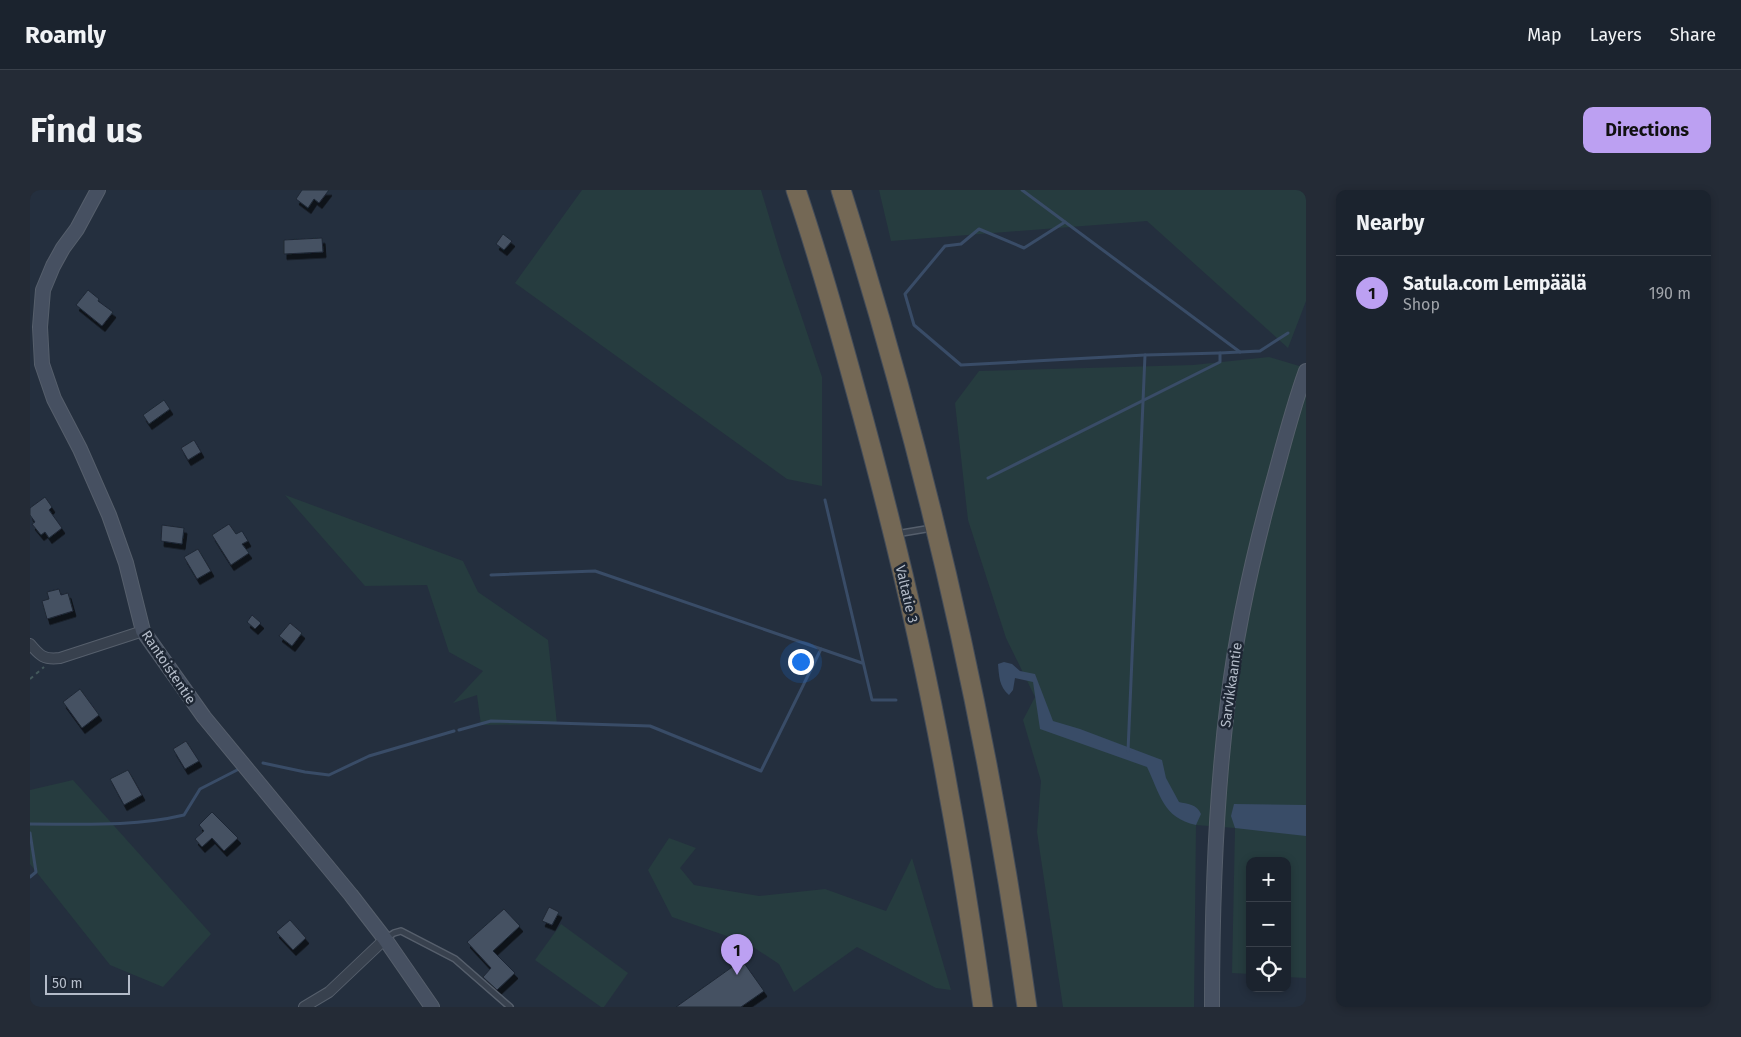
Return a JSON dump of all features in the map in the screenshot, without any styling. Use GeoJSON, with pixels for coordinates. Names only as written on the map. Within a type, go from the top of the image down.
{"type":"FeatureCollection","features":[{"type":"Feature","properties":{"kind":"highway","name":"Valtatie 3"},"geometry":{"type":"LineString","coordinates":[[796,190],[834,313],[894,534],[949,794],[970,916],[983,1007]]}},
{"type":"Feature","properties":{"kind":"highway"},"geometry":{"type":"LineString","coordinates":[[841,190],[900,390],[935,527],[976,712],[1014,915],[1027,1007]]}},
{"type":"Feature","properties":{"kind":"street","name":"Rantoistentie"},"geometry":{"type":"LineString","coordinates":[[98,190],[78,229],[63,248],[53,266],[43,290],[40,327],[42,364],[54,399],[80,450],[109,515],[126,563],[143,631],[204,717],[351,894],[432,1007]]}},
{"type":"Feature","properties":{"kind":"street","name":"Sarvikkaantie"},"geometry":{"type":"LineString","coordinates":[[1212,1007],[1212,912],[1218,799],[1228,701],[1246,591],[1269,495],[1296,398],[1306,371]]}},
{"type":"Feature","properties":{"kind":"street"},"geometry":{"type":"LineString","coordinates":[[30,644],[38,654],[50,659],[60,658],[143,631]]}},
{"type":"Feature","properties":{"kind":"street"},"geometry":{"type":"LineString","coordinates":[[304,1007],[329,992],[385,939]]}},
{"type":"Feature","properties":{"kind":"lane"},"geometry":{"type":"LineString","coordinates":[[894,534],[935,527]]}},
{"type":"Feature","properties":{"kind":"lane"},"geometry":{"type":"LineString","coordinates":[[385,939],[401,931],[455,958],[510,1007]]}},
{"type":"Feature","properties":{"kind":"path"},"geometry":{"type":"LineString","coordinates":[[30,679],[50,659]]}},
{"type":"Feature","properties":{"kind":"green space"},"geometry":{"type":"Polygon","coordinates":[[[582,190],[761,190],[822,377],[822,486],[787,479],[515,283],[582,190]]]}},
{"type":"Feature","properties":{"kind":"green space"},"geometry":{"type":"Polygon","coordinates":[[[879,190],[1306,190],[1306,301],[1288,348],[1147,221],[891,241],[879,190]]]}},
{"type":"Feature","properties":{"kind":"green space"},"geometry":{"type":"Polygon","coordinates":[[[1269,357],[1306,368],[1306,978],[1291,977],[1291,857],[1246,857],[1246,974],[1232,973],[1235,828],[1196,825],[1194,1007],[1063,1007],[1037,832],[1041,781],[1023,720],[1035,697],[1006,638],[968,520],[955,403],[979,371],[1193,365],[1269,357]]]}},
{"type":"Feature","properties":{"kind":"green space"},"geometry":{"type":"Polygon","coordinates":[[[285,495],[463,561],[478,592],[548,640],[557,724],[481,725],[477,695],[453,703],[483,671],[449,652],[427,585],[365,586],[285,495]]]}},
{"type":"Feature","properties":{"kind":"green space"},"geometry":{"type":"Polygon","coordinates":[[[73,780],[211,934],[163,987],[110,965],[30,864],[30,790],[73,780]]]}},
{"type":"Feature","properties":{"kind":"green space"},"geometry":{"type":"Polygon","coordinates":[[[669,838],[696,848],[680,868],[694,885],[759,896],[825,889],[886,911],[912,858],[951,990],[936,988],[857,947],[794,992],[779,964],[747,943],[672,917],[648,870],[669,838]]]}},
{"type":"Feature","properties":{"kind":"green space"},"geometry":{"type":"Polygon","coordinates":[[[561,924],[628,973],[604,1007],[601,1007],[535,960],[561,924]]]}},
{"type":"Feature","properties":{"kind":"water"},"geometry":{"type":"Polygon","coordinates":[[[1004,662],[1012,664],[1020,671],[1035,674],[1053,721],[1080,729],[1162,760],[1166,778],[1179,802],[1194,806],[1201,814],[1196,825],[1185,822],[1169,811],[1147,767],[1040,729],[1033,682],[1015,678],[1013,690],[1009,695],[1001,685],[999,677],[998,664],[1004,662]]]}},
{"type":"Feature","properties":{"kind":"water"},"geometry":{"type":"Polygon","coordinates":[[[1234,804],[1306,805],[1306,836],[1235,828],[1231,816],[1234,804]]]}},
{"type":"Feature","properties":{"kind":"building"},"geometry":{"type":"Polygon","coordinates":[[[302,190],[329,190],[319,203],[314,199],[308,208],[296,199],[302,190]]]}},
{"type":"Feature","properties":{"kind":"building"},"geometry":{"type":"Polygon","coordinates":[[[503,234],[512,241],[504,250],[496,244],[503,234]]]}},
{"type":"Feature","properties":{"kind":"building"},"geometry":{"type":"Polygon","coordinates":[[[322,238],[323,252],[284,254],[284,240],[322,238]]]}},
{"type":"Feature","properties":{"kind":"building"},"geometry":{"type":"Polygon","coordinates":[[[88,290],[99,299],[98,301],[113,312],[102,326],[76,305],[88,290]]]}},
{"type":"Feature","properties":{"kind":"building"},"geometry":{"type":"Polygon","coordinates":[[[164,400],[170,409],[149,424],[143,415],[164,400]]]}},
{"type":"Feature","properties":{"kind":"building"},"geometry":{"type":"Polygon","coordinates":[[[194,440],[201,452],[188,460],[181,448],[194,440]]]}},
{"type":"Feature","properties":{"kind":"building"},"geometry":{"type":"Polygon","coordinates":[[[45,497],[52,507],[49,510],[62,528],[49,538],[45,532],[41,535],[32,524],[35,522],[30,515],[30,508],[45,497]]]}},
{"type":"Feature","properties":{"kind":"building"},"geometry":{"type":"Polygon","coordinates":[[[229,524],[236,534],[242,531],[248,541],[242,544],[249,553],[231,565],[212,535],[229,524]]]}},
{"type":"Feature","properties":{"kind":"building"},"geometry":{"type":"Polygon","coordinates":[[[162,525],[184,528],[182,544],[161,541],[162,525]]]}},
{"type":"Feature","properties":{"kind":"building"},"geometry":{"type":"Polygon","coordinates":[[[198,549],[211,571],[197,579],[184,557],[198,549]]]}},
{"type":"Feature","properties":{"kind":"building"},"geometry":{"type":"Polygon","coordinates":[[[59,589],[61,595],[68,593],[73,611],[47,619],[42,601],[49,599],[47,592],[59,589]]]}},
{"type":"Feature","properties":{"kind":"building"},"geometry":{"type":"Polygon","coordinates":[[[252,615],[261,623],[255,629],[247,622],[252,615]]]}},
{"type":"Feature","properties":{"kind":"building"},"geometry":{"type":"Polygon","coordinates":[[[290,623],[302,633],[292,646],[279,636],[290,623]]]}},
{"type":"Feature","properties":{"kind":"building"},"geometry":{"type":"Polygon","coordinates":[[[80,689],[99,715],[82,728],[63,702],[80,689]]]}},
{"type":"Feature","properties":{"kind":"building"},"geometry":{"type":"Polygon","coordinates":[[[186,741],[199,761],[185,769],[173,749],[186,741]]]}},
{"type":"Feature","properties":{"kind":"building"},"geometry":{"type":"Polygon","coordinates":[[[128,770],[142,795],[124,805],[110,779],[128,770]]]}},
{"type":"Feature","properties":{"kind":"building"},"geometry":{"type":"Polygon","coordinates":[[[212,812],[238,838],[224,851],[212,838],[202,847],[195,839],[204,831],[199,825],[212,812]]]}},
{"type":"Feature","properties":{"kind":"building"},"geometry":{"type":"Polygon","coordinates":[[[549,907],[559,912],[552,925],[542,921],[549,907]]]}},
{"type":"Feature","properties":{"kind":"building"},"geometry":{"type":"Polygon","coordinates":[[[504,909],[520,926],[493,951],[515,973],[497,990],[483,977],[491,968],[467,942],[504,909]]]}},
{"type":"Feature","properties":{"kind":"building"},"geometry":{"type":"Polygon","coordinates":[[[290,920],[306,938],[293,950],[276,932],[290,920]]]}},
{"type":"Feature","properties":{"kind":"building"},"geometry":{"type":"Polygon","coordinates":[[[742,960],[764,991],[741,1007],[676,1007],[742,960]]]}},
{"type":"Feature","properties":{"kind":"waterway"},"geometry":{"type":"LineString","coordinates":[[1022,190],[1240,352]]}},
{"type":"Feature","properties":{"kind":"waterway"},"geometry":{"type":"LineString","coordinates":[[1065,222],[1024,248],[979,229],[961,244],[945,246],[905,294],[914,325],[961,365],[1145,355]]}},
{"type":"Feature","properties":{"kind":"waterway"},"geometry":{"type":"LineString","coordinates":[[988,478],[1220,362],[1220,353],[1260,351],[1288,333]]}},
{"type":"Feature","properties":{"kind":"waterway"},"geometry":{"type":"LineString","coordinates":[[1128,751],[1145,355],[1220,353]]}},
{"type":"Feature","properties":{"kind":"waterway"},"geometry":{"type":"LineString","coordinates":[[825,500],[872,700],[896,700]]}},
{"type":"Feature","properties":{"kind":"waterway"},"geometry":{"type":"LineString","coordinates":[[491,575],[595,571],[862,663]]}},
{"type":"Feature","properties":{"kind":"waterway"},"geometry":{"type":"LineString","coordinates":[[459,730],[491,721],[650,726],[761,771],[821,649]]}},
{"type":"Feature","properties":{"kind":"waterway"},"geometry":{"type":"LineString","coordinates":[[263,763],[329,775],[369,756],[454,731]]}},
{"type":"Feature","properties":{"kind":"waterway"},"geometry":{"type":"LineString","coordinates":[[30,824],[127,823],[184,815],[200,789],[241,768]]}},
{"type":"Feature","properties":{"kind":"waterway"},"geometry":{"type":"LineString","coordinates":[[30,833],[36,872],[30,877]]}},
{"type":"Feature","properties":{"kind":"place","name":"Satula.com Lempäälä"},"geometry":{"type":"Point","coordinates":[737,975]}}]}
